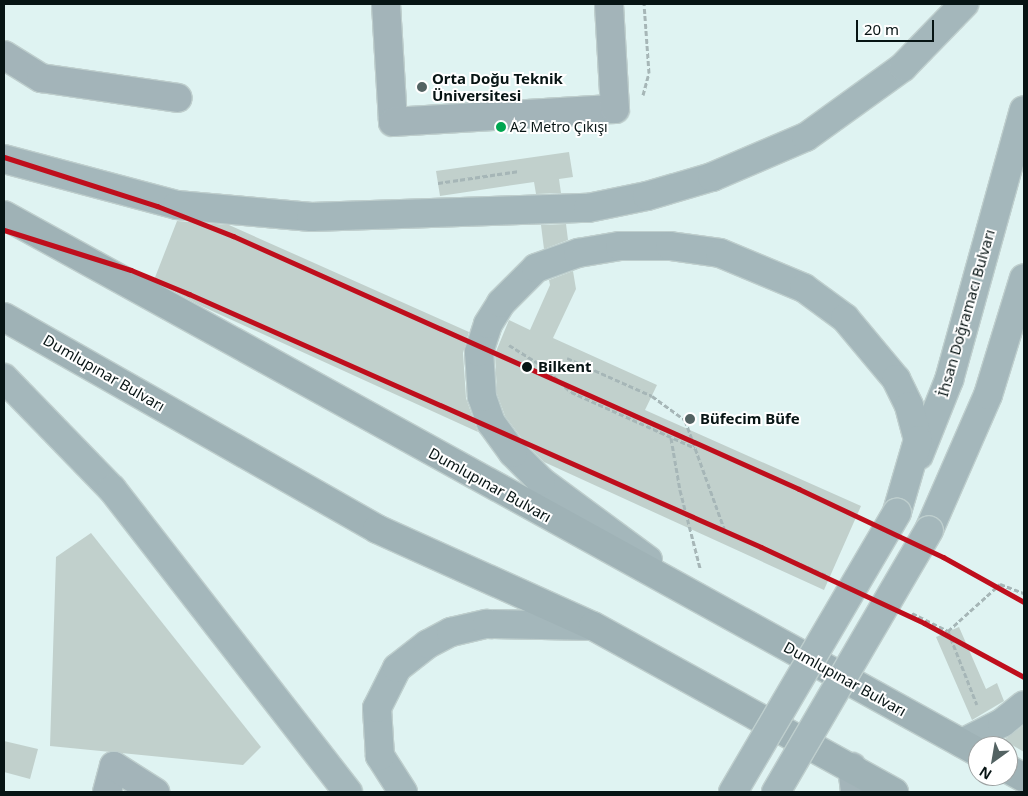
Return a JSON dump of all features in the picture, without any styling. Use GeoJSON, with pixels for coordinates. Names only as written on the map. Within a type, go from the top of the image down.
{"type":"FeatureCollection","features":[{"type":"Feature","properties":{"kind":"highway","name":"Dumlupınar Bulvarı"},"geometry":{"type":"LineString","coordinates":[[4,215],[968,747]]}},
{"type":"Feature","properties":{"kind":"highway","name":"Dumlupınar Bulvarı"},"geometry":{"type":"LineString","coordinates":[[4,317],[377,529],[593,626],[853,780],[894,792]]}},
{"type":"Feature","properties":{"kind":"main road"},"geometry":{"type":"LineString","coordinates":[[4,159],[177,206],[311,217],[588,208],[647,196],[712,176],[806,137],[903,67],[964,4]]}},
{"type":"Feature","properties":{"kind":"main road","name":"İhsan Doğramacı Bulvarı"},"geometry":{"type":"LineString","coordinates":[[897,512],[949,380],[1024,110]]}},
{"type":"Feature","properties":{"kind":"main road"},"geometry":{"type":"LineString","coordinates":[[708,604],[541,480],[513,453],[490,423],[482,397],[479,352],[488,324],[501,303],[536,268],[578,254],[620,246],[670,246],[720,253],[804,288],[845,318],[874,350],[896,379],[909,406],[918,440],[897,512],[733,792]]}},
{"type":"Feature","properties":{"kind":"main road"},"geometry":{"type":"LineString","coordinates":[[776,792],[929,530],[988,395],[1024,278]]}},
{"type":"Feature","properties":{"kind":"main road"},"geometry":{"type":"LineString","coordinates":[[4,378],[112,489],[348,792]]}},
{"type":"Feature","properties":{"kind":"main road"},"geometry":{"type":"LineString","coordinates":[[404,792],[380,756],[377,708],[397,668],[428,644],[451,632],[487,624],[593,626]]}},
{"type":"Feature","properties":{"kind":"main road"},"geometry":{"type":"LineString","coordinates":[[985,736],[1024,705]]}},
{"type":"Feature","properties":{"kind":"street"},"geometry":{"type":"LineString","coordinates":[[386,4],[393,122],[615,109],[609,4]]}},
{"type":"Feature","properties":{"kind":"street"},"geometry":{"type":"LineString","coordinates":[[4,55],[42,78],[178,98]]}},
{"type":"Feature","properties":{"kind":"street"},"geometry":{"type":"LineString","coordinates":[[107,792],[114,766],[155,792]]}},
{"type":"Feature","properties":{"kind":"path"},"geometry":{"type":"LineString","coordinates":[[438,183],[519,171]]}},
{"type":"Feature","properties":{"kind":"path"},"geometry":{"type":"LineString","coordinates":[[500,340],[542,366],[571,392],[696,448]]}},
{"type":"Feature","properties":{"kind":"path"},"geometry":{"type":"LineString","coordinates":[[567,358],[652,396],[685,420],[725,531],[831,577]]}},
{"type":"Feature","properties":{"kind":"path"},"geometry":{"type":"LineString","coordinates":[[671,437],[692,540],[708,604]]}},
{"type":"Feature","properties":{"kind":"path"},"geometry":{"type":"LineString","coordinates":[[948,631],[1000,584],[1024,593]]}},
{"type":"Feature","properties":{"kind":"path"},"geometry":{"type":"LineString","coordinates":[[910,612],[948,631],[978,709]]}},
{"type":"Feature","properties":{"kind":"building"},"geometry":{"type":"Polygon","coordinates":[[[569,152],[573,177],[559,179],[561,193],[536,194],[534,182],[440,196],[436,171],[569,152]]]}},
{"type":"Feature","properties":{"kind":"building"},"geometry":{"type":"Polygon","coordinates":[[[177,221],[229,225],[469,332],[463,353],[466,398],[478,432],[199,305],[154,280],[177,221]]]}},
{"type":"Feature","properties":{"kind":"building"},"geometry":{"type":"Polygon","coordinates":[[[566,224],[568,240],[544,249],[541,225],[566,224]]]}},
{"type":"Feature","properties":{"kind":"building"},"geometry":{"type":"Polygon","coordinates":[[[573,271],[576,289],[553,338],[657,385],[645,410],[861,506],[824,590],[544,462],[525,443],[505,416],[497,394],[495,354],[509,320],[530,330],[550,285],[549,280],[573,271]]]}},
{"type":"Feature","properties":{"kind":"building"},"geometry":{"type":"Polygon","coordinates":[[[91,533],[261,747],[243,765],[50,746],[56,557],[91,533]]]}},
{"type":"Feature","properties":{"kind":"building"},"geometry":{"type":"Polygon","coordinates":[[[959,627],[986,689],[997,683],[1004,701],[972,720],[936,637],[959,627]]]}},
{"type":"Feature","properties":{"kind":"building"},"geometry":{"type":"Polygon","coordinates":[[[1024,725],[1024,752],[1018,748],[1018,736],[1009,736],[1024,725]]]}},
{"type":"Feature","properties":{"kind":"building"},"geometry":{"type":"Polygon","coordinates":[[[4,741],[38,749],[30,779],[4,772],[4,741]]]}},
{"type":"Feature","properties":{"kind":"transit line"},"geometry":{"type":"LineString","coordinates":[[4,157],[157,206],[233,236],[799,489],[943,557],[1024,602]]}},
{"type":"Feature","properties":{"kind":"transit line"},"geometry":{"type":"LineString","coordinates":[[4,230],[131,270],[189,294],[761,547],[924,623],[1024,677]]}},
{"type":"Feature","properties":{"kind":"place","name":"Orta Doğu Teknik Üniversitesi"},"geometry":{"type":"Point","coordinates":[422,87]}},
{"type":"Feature","properties":{"kind":"place","name":"A2 Metro Çıkışı"},"geometry":{"type":"Point","coordinates":[501,127]}},
{"type":"Feature","properties":{"kind":"place","name":"Bilkent"},"geometry":{"type":"Point","coordinates":[527,367]}},
{"type":"Feature","properties":{"kind":"place","name":"Büfecim Büfe"},"geometry":{"type":"Point","coordinates":[690,419]}}]}
